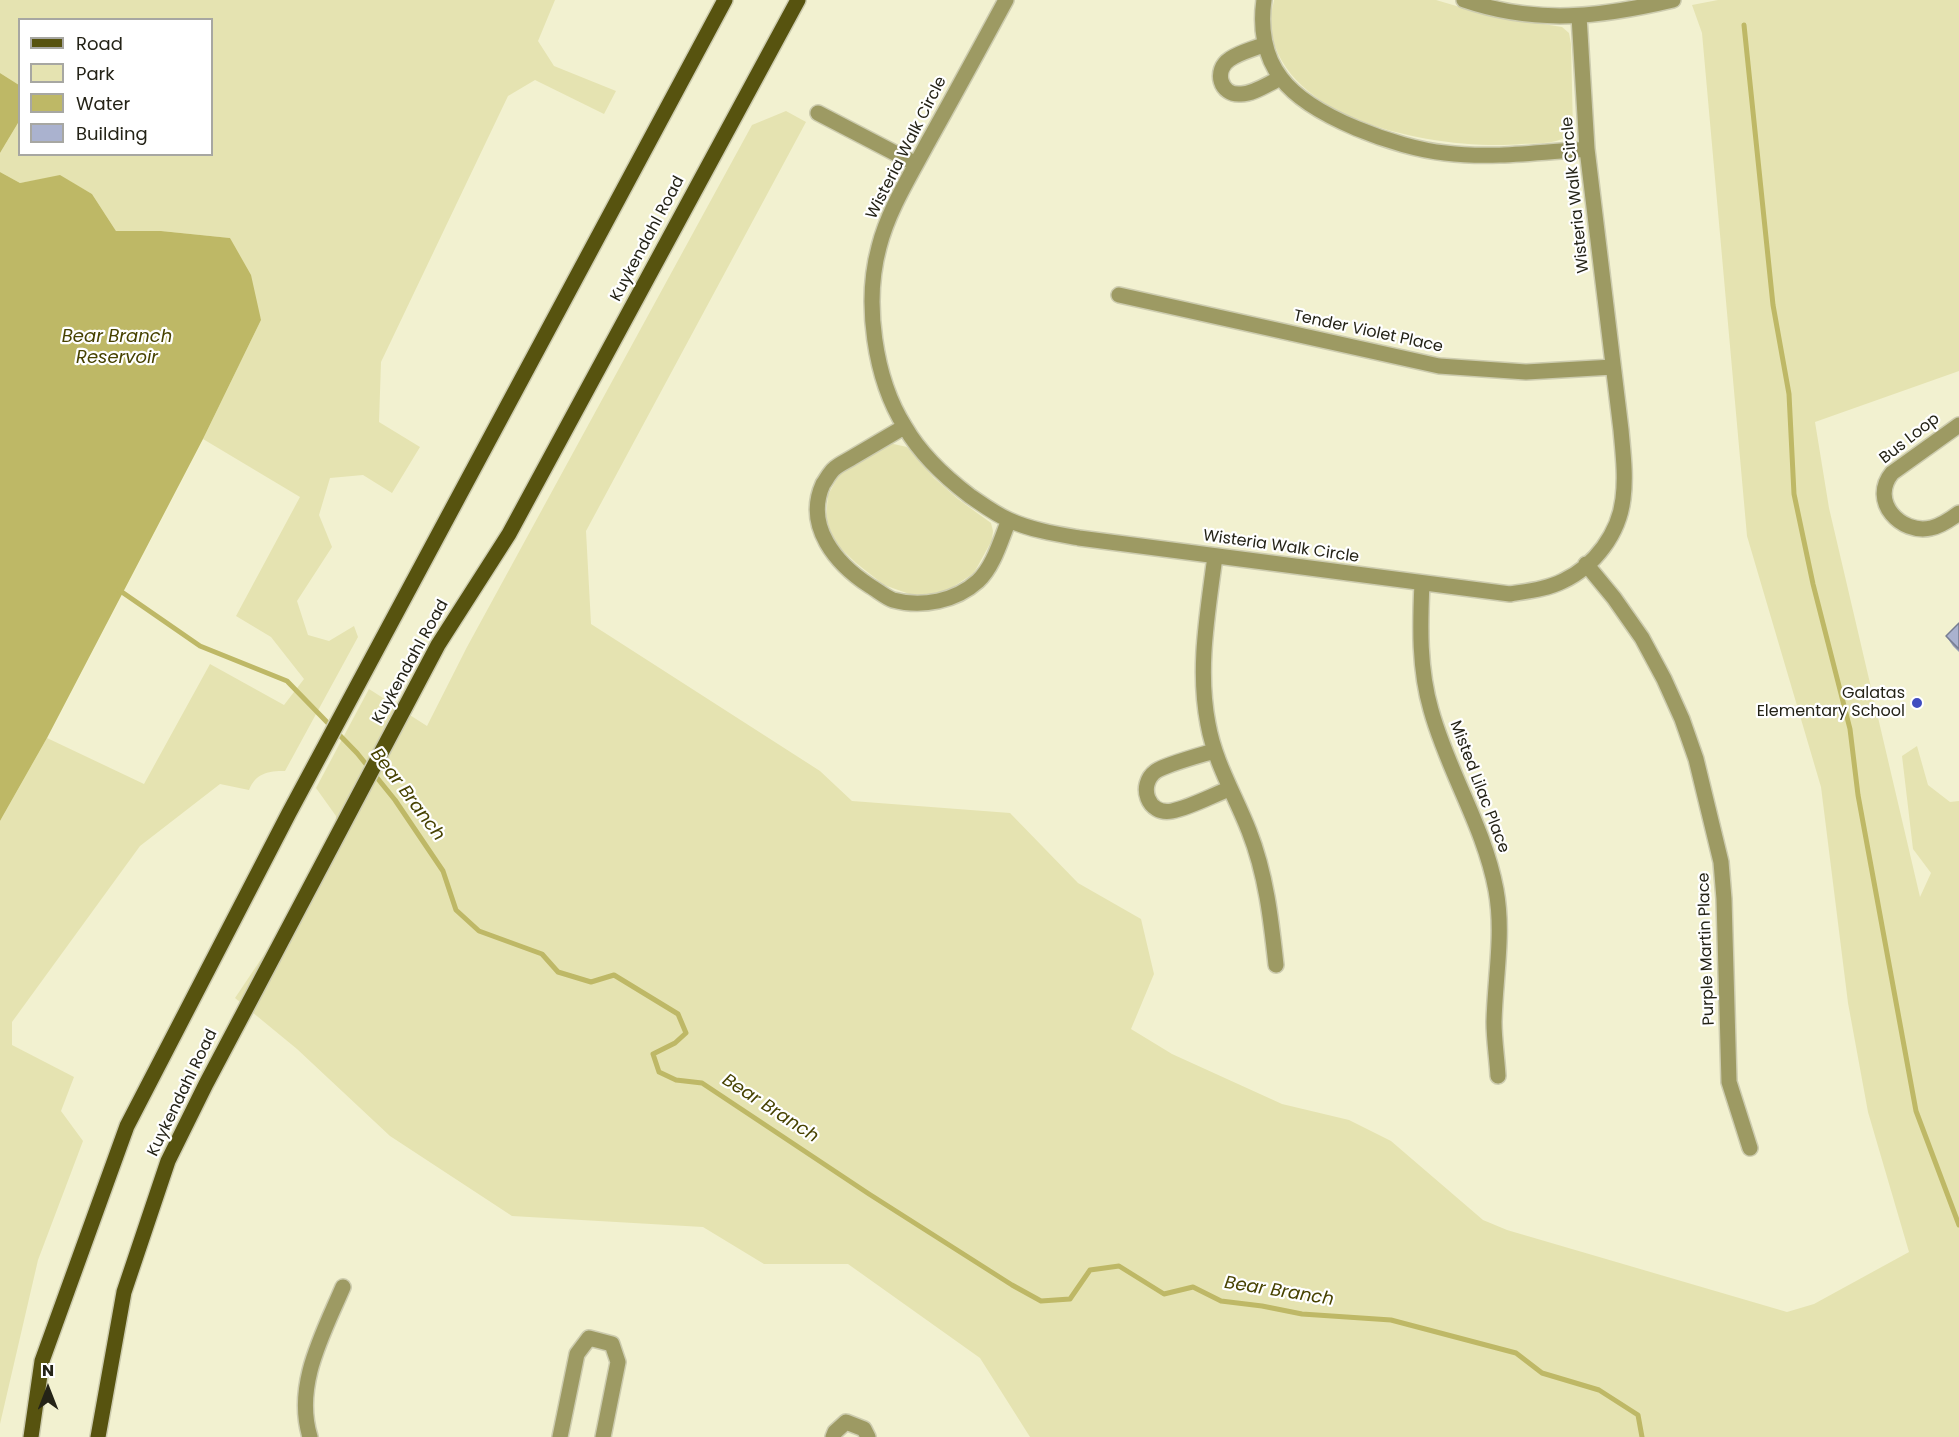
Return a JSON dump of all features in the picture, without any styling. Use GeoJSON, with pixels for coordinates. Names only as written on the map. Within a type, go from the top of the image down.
{"type":"FeatureCollection","features":[{"type":"Feature","properties":{"kind":"main road","name":"Kuykendahl Road"},"geometry":{"type":"LineString","coordinates":[[31,1437],[42,1361],[127,1126],[289,813],[725,0]]}},
{"type":"Feature","properties":{"kind":"main road","name":"Kuykendahl Road"},"geometry":{"type":"LineString","coordinates":[[98,1437],[124,1292],[168,1161],[206,1084],[438,645],[509,534],[798,0]]}},
{"type":"Feature","properties":{"kind":"street","name":"Wisteria Walk Circle"},"geometry":{"type":"LineString","coordinates":[[1006,0],[916,164],[886,225],[878,248],[873,303],[874,334],[880,366],[891,399],[904,427],[924,454],[950,481],[981,503],[1009,520],[1045,531],[1079,538],[1510,594],[1537,590],[1565,580],[1586,564],[1608,543],[1623,501],[1625,475],[1623,452],[1587,149],[1579,16]]}},
{"type":"Feature","properties":{"kind":"street"},"geometry":{"type":"LineString","coordinates":[[1264,0],[1262,14],[1265,44],[1271,61],[1281,78],[1296,94],[1318,109],[1359,129],[1404,144],[1444,153],[1486,156],[1587,149]]}},
{"type":"Feature","properties":{"kind":"street"},"geometry":{"type":"LineString","coordinates":[[1464,0],[1517,12],[1551,16],[1625,12],[1673,0]]}},
{"type":"Feature","properties":{"kind":"street"},"geometry":{"type":"LineString","coordinates":[[1265,44],[1229,59],[1222,68],[1220,80],[1223,88],[1232,94],[1244,94],[1281,78]]}},
{"type":"Feature","properties":{"kind":"street"},"geometry":{"type":"LineString","coordinates":[[818,113],[916,164]]}},
{"type":"Feature","properties":{"kind":"street","name":"Tender Violet Place"},"geometry":{"type":"LineString","coordinates":[[1119,295],[1439,366],[1526,372],[1613,367]]}},
{"type":"Feature","properties":{"kind":"street","name":"Bus Loop"},"geometry":{"type":"LineString","coordinates":[[1959,424],[1892,473],[1883,490],[1883,501],[1891,513],[1916,528],[1929,529],[1959,513]]}},
{"type":"Feature","properties":{"kind":"street"},"geometry":{"type":"LineString","coordinates":[[904,427],[833,469],[824,483],[818,500],[817,516],[820,532],[831,551],[855,576],[891,599],[906,603],[928,603],[945,599],[964,592],[980,579],[991,562],[1009,520]]}},
{"type":"Feature","properties":{"kind":"street"},"geometry":{"type":"LineString","coordinates":[[1215,556],[1203,646],[1203,676],[1208,724],[1214,750],[1229,789],[1249,830],[1262,867],[1269,900],[1276,965]]}},
{"type":"Feature","properties":{"kind":"street","name":"Purple Martin Place"},"geometry":{"type":"LineString","coordinates":[[1586,564],[1614,598],[1642,638],[1682,719],[1696,759],[1721,862],[1729,1082],[1750,1148]]}},
{"type":"Feature","properties":{"kind":"street","name":"Misted Lilac Place"},"geometry":{"type":"LineString","coordinates":[[1422,584],[1420,624],[1423,668],[1430,710],[1445,752],[1476,824],[1496,890],[1500,929],[1494,1022],[1498,1076]]}},
{"type":"Feature","properties":{"kind":"street"},"geometry":{"type":"LineString","coordinates":[[1214,750],[1157,771],[1148,781],[1145,792],[1149,803],[1159,810],[1171,811],[1229,789]]}},
{"type":"Feature","properties":{"kind":"street"},"geometry":{"type":"LineString","coordinates":[[310,1437],[304,1396],[314,1357],[343,1287]]}},
{"type":"Feature","properties":{"kind":"street"},"geometry":{"type":"LineString","coordinates":[[560,1437],[577,1354],[589,1338],[612,1344],[618,1362],[603,1437]]}},
{"type":"Feature","properties":{"kind":"street"},"geometry":{"type":"LineString","coordinates":[[833,1437],[846,1422],[864,1429],[868,1437]]}},
{"type":"Feature","properties":{"kind":"green space"},"geometry":{"type":"Polygon","coordinates":[[[0,0],[555,0],[538,41],[554,66],[616,91],[604,114],[535,80],[508,96],[381,362],[379,422],[420,447],[392,493],[363,475],[330,478],[319,515],[332,547],[297,601],[308,635],[329,641],[354,626],[358,637],[285,771],[263,774],[255,780],[249,790],[220,784],[140,846],[12,1022],[12,1045],[74,1077],[61,1111],[83,1141],[38,1260],[0,1424],[0,821],[47,738],[144,784],[210,664],[284,705],[304,679],[271,637],[236,616],[300,497],[203,439],[261,320],[230,238],[161,231],[116,231],[92,194],[60,176],[20,183],[0,172],[0,153],[18,123],[18,156],[213,156],[213,18],[18,18],[18,84],[0,73],[0,0]]]}},
{"type":"Feature","properties":{"kind":"green space"},"geometry":{"type":"Polygon","coordinates":[[[1274,0],[1436,0],[1487,15],[1562,27],[1569,33],[1571,44],[1573,131],[1556,141],[1489,145],[1450,142],[1409,135],[1369,124],[1332,107],[1301,85],[1280,57],[1270,22],[1274,0]]]}},
{"type":"Feature","properties":{"kind":"green space"},"geometry":{"type":"Polygon","coordinates":[[[1718,0],[1959,0],[1959,371],[1815,422],[1829,508],[1920,897],[1931,873],[1913,849],[1902,756],[1917,746],[1928,785],[1950,802],[1959,801],[1959,1437],[1030,1437],[980,1358],[848,1264],[764,1264],[703,1227],[512,1216],[390,1136],[297,1049],[235,998],[322,868],[335,834],[336,816],[316,788],[369,689],[427,726],[467,647],[752,125],[786,111],[806,122],[586,531],[591,624],[820,771],[852,801],[1010,813],[1078,883],[1141,919],[1154,974],[1131,1029],[1172,1054],[1282,1104],[1349,1120],[1391,1141],[1483,1220],[1507,1230],[1787,1312],[1814,1304],[1909,1252],[1868,1112],[1848,1003],[1821,787],[1747,536],[1702,33],[1692,5],[1718,0]]]}},
{"type":"Feature","properties":{"kind":"green space"},"geometry":{"type":"Polygon","coordinates":[[[889,443],[907,447],[934,478],[991,523],[992,540],[974,573],[947,591],[915,596],[884,585],[835,543],[826,519],[828,495],[840,473],[889,443]]]}},
{"type":"Feature","properties":{"kind":"water"},"geometry":{"type":"Polygon","coordinates":[[[0,73],[18,84],[18,123],[0,153],[0,73]]]}},
{"type":"Feature","properties":{"kind":"water","name":"Bear Branch Reservoir"},"geometry":{"type":"Polygon","coordinates":[[[0,172],[20,183],[60,175],[92,194],[116,231],[161,231],[230,238],[251,275],[261,320],[203,439],[47,738],[0,821],[0,172]]]}},
{"type":"Feature","properties":{"kind":"building"},"geometry":{"type":"Polygon","coordinates":[[[1959,623],[1959,649],[1946,636],[1959,623]]]}},
{"type":"Feature","properties":{"kind":"waterway"},"geometry":{"type":"LineString","coordinates":[[1744,25],[1773,305],[1789,394],[1794,494],[1813,584],[1850,729],[1858,795],[1916,1111],[1959,1225]]}},
{"type":"Feature","properties":{"kind":"waterway","name":"Bear Branch"},"geometry":{"type":"LineString","coordinates":[[119,590],[200,646],[287,681],[357,753],[395,800],[443,871],[456,910],[479,931],[542,954],[558,972],[591,982],[614,975],[678,1014],[686,1033],[675,1043],[653,1054],[659,1072],[676,1080],[702,1083],[869,1194],[1012,1285],[1041,1301],[1070,1299],[1090,1270],[1119,1266],[1164,1294],[1193,1287],[1221,1301],[1302,1314],[1391,1320],[1516,1353],[1542,1373],[1599,1390],[1638,1415],[1642,1437]]}},
{"type":"Feature","properties":{"kind":"place","name":"Galatas Elementary School"},"geometry":{"type":"Point","coordinates":[1917,703]}}]}
